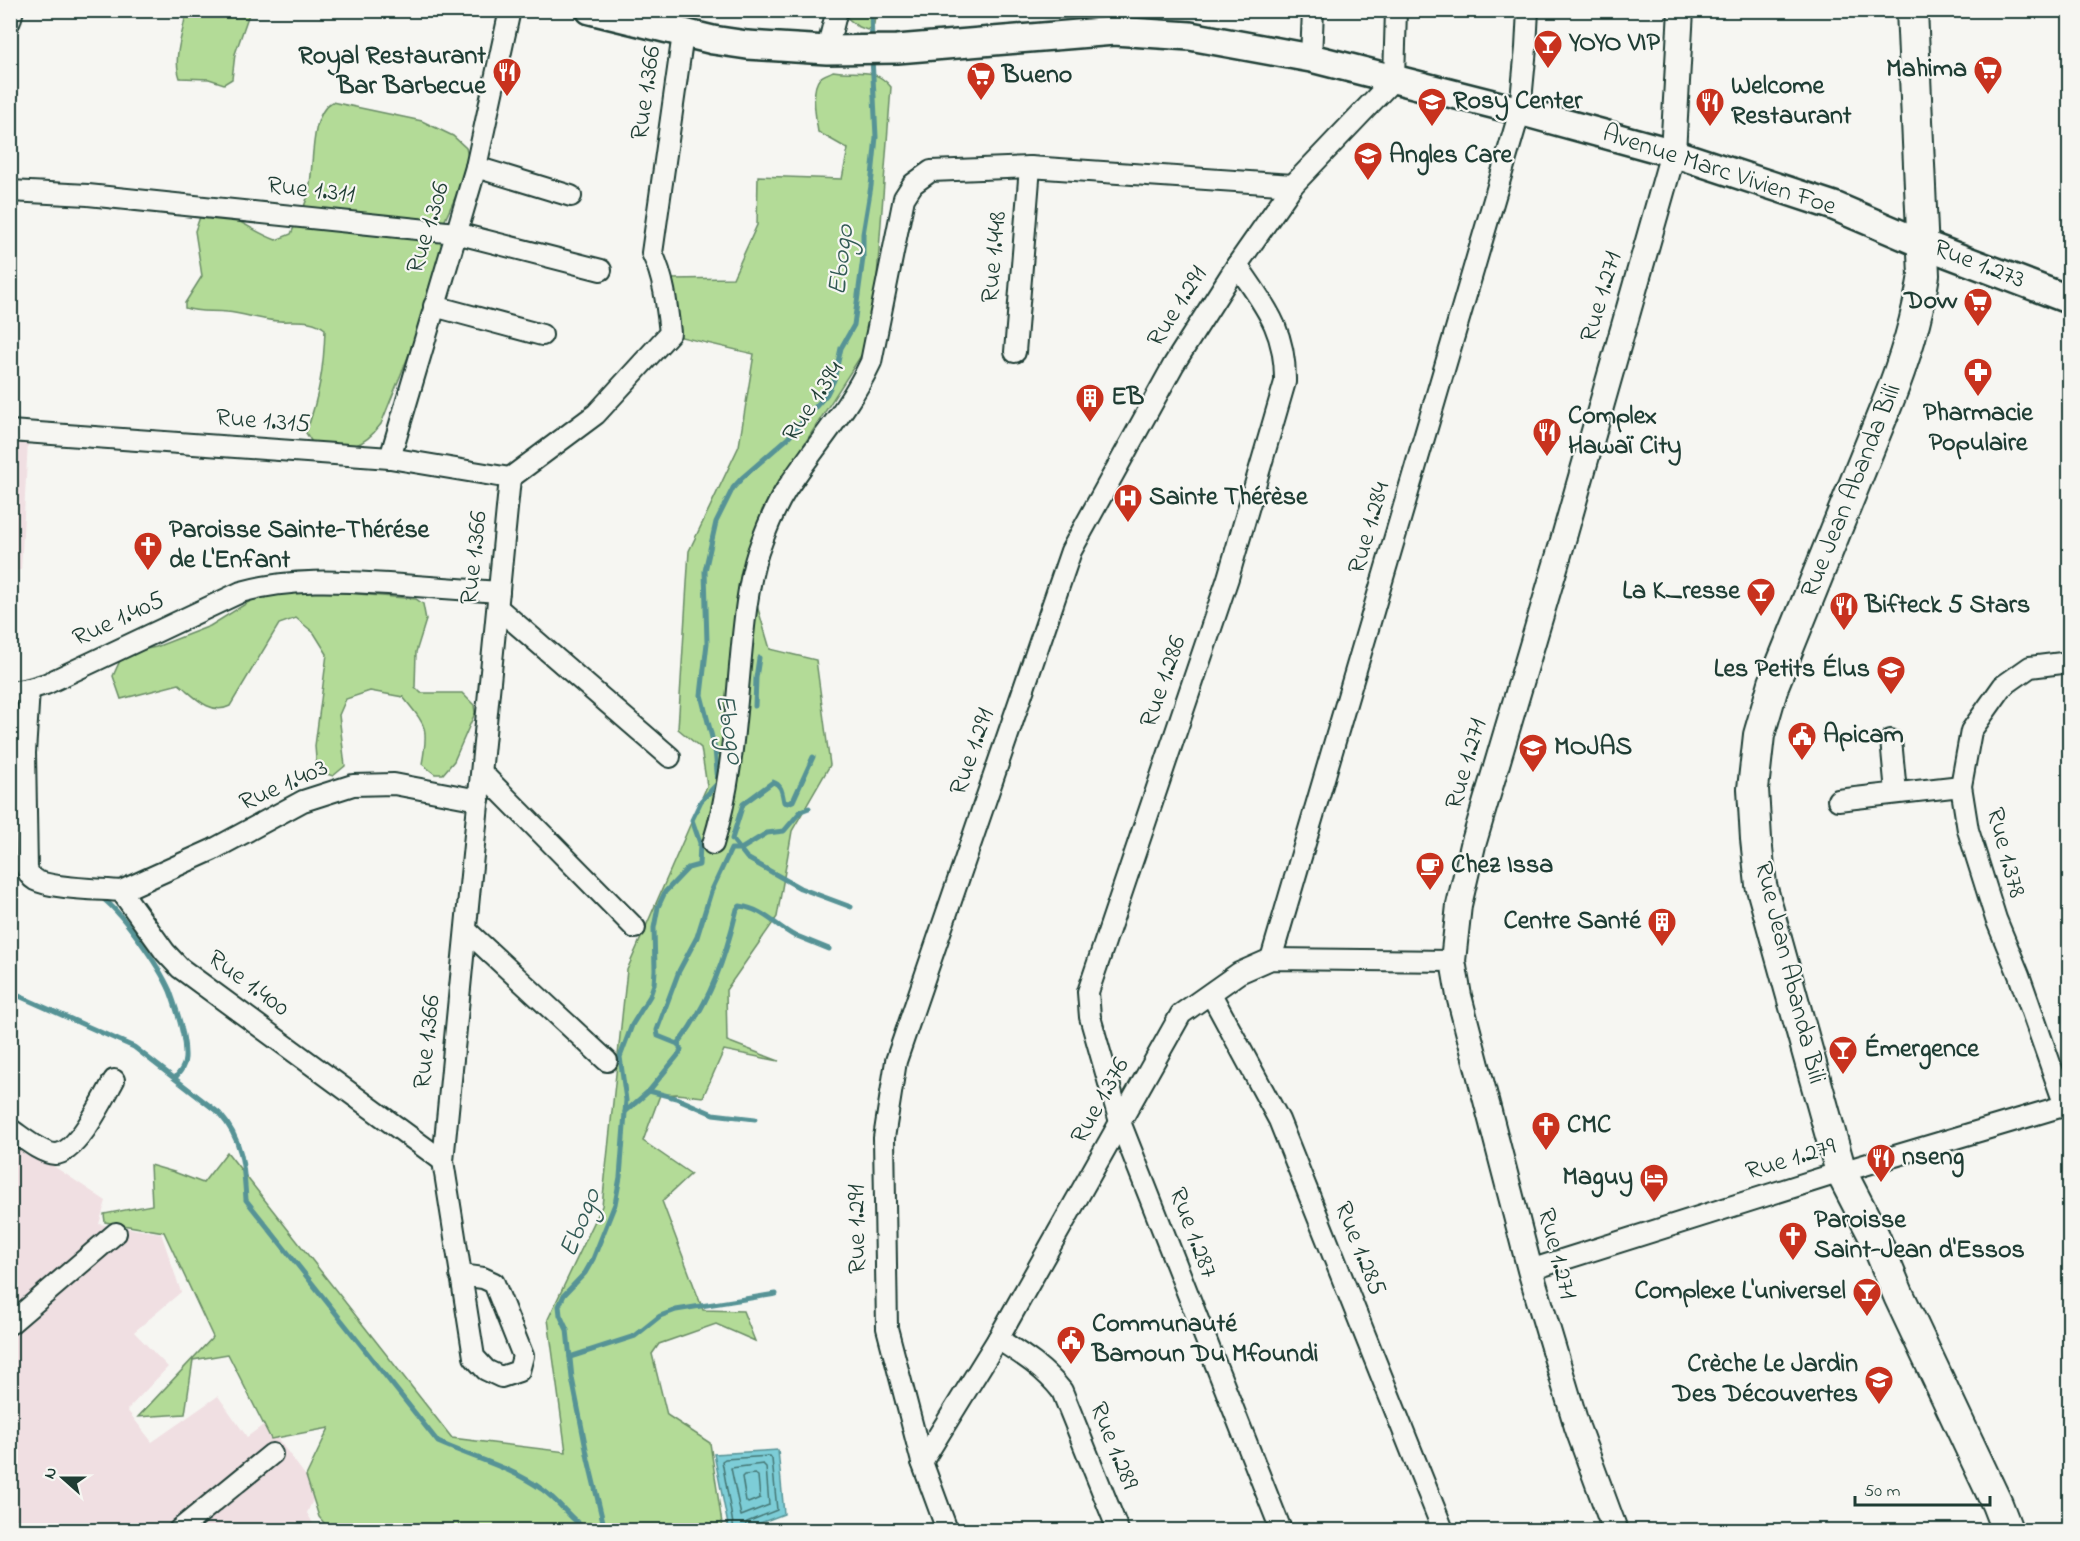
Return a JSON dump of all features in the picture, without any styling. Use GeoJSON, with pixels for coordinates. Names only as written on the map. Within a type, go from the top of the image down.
{"type":"FeatureCollection","features":[{"type":"Feature","properties":{"kind":"main road","name":"Avenue Marc Vivien Foe"},"geometry":{"type":"LineString","coordinates":[[590,10],[683,33],[747,45],[837,50],[897,49],[1124,32],[1190,36],[1311,58],[1673,153],[1834,206],[1923,244]]}},
{"type":"Feature","properties":{"kind":"main road","name":"Rue Jean Abanda Bili"},"geometry":{"type":"LineString","coordinates":[[1912,10],[1924,275],[1918,312],[1904,360],[1774,683],[1759,735],[1753,789],[1761,885],[1841,1172],[1874,1236],[1899,1296],[1997,1504],[2007,1530]]}},
{"type":"Feature","properties":{"kind":"main road","name":"Rue 1.273"},"geometry":{"type":"LineString","coordinates":[[1923,244],[2070,300]]}},
{"type":"Feature","properties":{"kind":"street"},"geometry":{"type":"LineString","coordinates":[[10,21],[13,10]]}},
{"type":"Feature","properties":{"kind":"street","name":"Rue 1.306"},"geometry":{"type":"LineString","coordinates":[[390,458],[476,167],[510,10]]}},
{"type":"Feature","properties":{"kind":"street"},"geometry":{"type":"LineString","coordinates":[[837,10],[837,50]]}},
{"type":"Feature","properties":{"kind":"street"},"geometry":{"type":"LineString","coordinates":[[1311,58],[1313,10]]}},
{"type":"Feature","properties":{"kind":"street"},"geometry":{"type":"LineString","coordinates":[[1394,79],[1396,10]]}},
{"type":"Feature","properties":{"kind":"street","name":"Rue 1.284"},"geometry":{"type":"LineString","coordinates":[[1270,959],[1520,111],[1528,10]]}},
{"type":"Feature","properties":{"kind":"street","name":"Rue 1.271"},"geometry":{"type":"LineString","coordinates":[[1615,1530],[1577,1427],[1530,1270],[1462,1007],[1453,962],[1459,905],[1473,845],[1562,544],[1673,153],[1680,10]]}},
{"type":"Feature","properties":{"kind":"street","name":"Rue 1.366"},"geometry":{"type":"LineString","coordinates":[[460,1275],[483,1278],[494,1283],[523,1356],[519,1371],[501,1377],[486,1370],[474,1357],[460,1275],[443,1161],[510,478],[596,414],[670,333],[667,302],[652,253],[683,33]]}},
{"type":"Feature","properties":{"kind":"street","name":"Rue 1.291"},"geometry":{"type":"LineString","coordinates":[[947,1530],[922,1462],[887,1328],[884,1138],[896,1061],[1071,551],[1173,364],[1237,265],[1293,185],[1394,79]]}},
{"type":"Feature","properties":{"kind":"street"},"geometry":{"type":"LineString","coordinates":[[476,167],[571,196]]}},
{"type":"Feature","properties":{"kind":"street","name":"Rue 1.394"},"geometry":{"type":"LineString","coordinates":[[713,844],[721,818],[730,769],[744,621],[757,555],[785,491],[828,434],[860,386],[871,362],[904,198],[913,184],[931,171],[1030,167],[1293,185]]}},
{"type":"Feature","properties":{"kind":"street","name":"Rue 1.448"},"geometry":{"type":"LineString","coordinates":[[1015,352],[1030,167]]}},
{"type":"Feature","properties":{"kind":"street","name":"Rue 1.311"},"geometry":{"type":"LineString","coordinates":[[10,191],[88,195],[456,233],[601,270]]}},
{"type":"Feature","properties":{"kind":"street","name":"Rue 1.286"},"geometry":{"type":"LineString","coordinates":[[1120,1122],[1090,1017],[1088,992],[1228,578],[1285,382],[1286,361],[1282,342],[1271,314],[1237,265]]}},
{"type":"Feature","properties":{"kind":"street"},"geometry":{"type":"LineString","coordinates":[[434,306],[542,335]]}},
{"type":"Feature","properties":{"kind":"street","name":"Rue 1.315"},"geometry":{"type":"LineString","coordinates":[[10,431],[390,458],[510,478]]}},
{"type":"Feature","properties":{"kind":"street","name":"Rue 1.405"},"geometry":{"type":"LineString","coordinates":[[20,691],[46,684],[241,592],[264,585],[340,581],[499,600]]}},
{"type":"Feature","properties":{"kind":"street"},"geometry":{"type":"LineString","coordinates":[[499,600],[670,757]]}},
{"type":"Feature","properties":{"kind":"street","name":"Rue 1.378"},"geometry":{"type":"LineString","coordinates":[[2067,1105],[1992,908],[1968,830],[1961,786],[1971,731],[2003,686],[2030,667],[2070,662]]}},
{"type":"Feature","properties":{"kind":"street"},"geometry":{"type":"LineString","coordinates":[[20,691],[25,753],[27,869],[30,876],[37,881],[54,885],[122,891]]}},
{"type":"Feature","properties":{"kind":"street"},"geometry":{"type":"LineString","coordinates":[[1891,740],[1896,792]]}},
{"type":"Feature","properties":{"kind":"street"},"geometry":{"type":"LineString","coordinates":[[482,773],[635,928]]}},
{"type":"Feature","properties":{"kind":"street","name":"Rue 1.403"},"geometry":{"type":"LineString","coordinates":[[122,891],[212,850],[303,801],[353,785],[394,784],[479,800]]}},
{"type":"Feature","properties":{"kind":"street"},"geometry":{"type":"LineString","coordinates":[[1838,800],[1961,786]]}},
{"type":"Feature","properties":{"kind":"street","name":"Rue 1.400"},"geometry":{"type":"LineString","coordinates":[[122,891],[165,952],[180,968],[443,1161]]}},
{"type":"Feature","properties":{"kind":"street"},"geometry":{"type":"LineString","coordinates":[[466,930],[607,1061]]}},
{"type":"Feature","properties":{"kind":"street","name":"Rue 1.376"},"geometry":{"type":"LineString","coordinates":[[922,1462],[998,1339],[1181,1014],[1239,973],[1270,959],[1453,962]]}},
{"type":"Feature","properties":{"kind":"street","name":"Rue 1.285"},"geometry":{"type":"LineString","coordinates":[[1211,994],[1279,1120],[1443,1530]]}},
{"type":"Feature","properties":{"kind":"street"},"geometry":{"type":"LineString","coordinates":[[10,1129],[46,1152],[54,1154],[65,1151],[71,1147],[90,1122],[114,1080]]}},
{"type":"Feature","properties":{"kind":"street","name":"Rue 1.279"},"geometry":{"type":"LineString","coordinates":[[1530,1270],[1841,1172],[2067,1105]]}},
{"type":"Feature","properties":{"kind":"street","name":"Rue 1.287"},"geometry":{"type":"LineString","coordinates":[[1120,1122],[1281,1530]]}},
{"type":"Feature","properties":{"kind":"street"},"geometry":{"type":"LineString","coordinates":[[10,1324],[116,1233]]}},
{"type":"Feature","properties":{"kind":"street","name":"Rue 1.289"},"geometry":{"type":"LineString","coordinates":[[998,1339],[1050,1375],[1062,1391],[1118,1530]]}},
{"type":"Feature","properties":{"kind":"street"},"geometry":{"type":"LineString","coordinates":[[179,1530],[272,1454]]}},
{"type":"Feature","properties":{"kind":"shaded area"},"geometry":{"type":"Polygon","coordinates":[[[10,440],[28,441],[21,570],[11,571],[10,440]]]}},
{"type":"Feature","properties":{"kind":"shaded area"},"geometry":{"type":"Polygon","coordinates":[[[10,1134],[106,1201],[99,1224],[161,1233],[181,1292],[134,1332],[168,1367],[127,1410],[152,1442],[218,1396],[247,1437],[266,1423],[317,1491],[307,1513],[317,1530],[11,1530],[10,1134]]]}},
{"type":"Feature","properties":{"kind":"green space"},"geometry":{"type":"Polygon","coordinates":[[[876,10],[874,24],[867,30],[857,26],[844,15],[845,11],[876,10]]]}},
{"type":"Feature","properties":{"kind":"green space"},"geometry":{"type":"Polygon","coordinates":[[[186,11],[250,11],[235,54],[232,79],[224,84],[209,79],[180,78],[177,61],[186,11]]]}},
{"type":"Feature","properties":{"kind":"green space"},"geometry":{"type":"Polygon","coordinates":[[[833,71],[872,74],[885,80],[891,87],[874,318],[864,351],[762,510],[741,585],[756,602],[770,649],[816,660],[830,765],[792,831],[777,917],[726,990],[727,1041],[779,1061],[724,1050],[703,1097],[660,1095],[643,1141],[691,1174],[662,1201],[703,1310],[743,1311],[755,1341],[716,1324],[659,1344],[652,1354],[667,1415],[710,1443],[723,1530],[330,1530],[319,1517],[306,1476],[329,1428],[271,1439],[228,1354],[193,1360],[185,1414],[138,1417],[213,1337],[164,1232],[105,1222],[104,1214],[152,1205],[150,1165],[203,1183],[227,1152],[452,1438],[566,1452],[548,1319],[602,1206],[627,970],[707,786],[701,748],[678,729],[689,551],[739,446],[754,354],[681,337],[672,293],[673,279],[733,278],[757,225],[758,176],[842,179],[848,149],[818,132],[815,112],[814,96],[817,83],[821,77],[833,71]]]}},
{"type":"Feature","properties":{"kind":"green space"},"geometry":{"type":"Polygon","coordinates":[[[332,102],[422,121],[453,136],[466,148],[470,165],[445,220],[444,259],[440,277],[381,424],[360,444],[345,448],[315,447],[306,433],[320,382],[325,329],[309,322],[273,320],[222,311],[185,308],[185,303],[202,276],[195,231],[200,217],[231,218],[276,240],[291,234],[308,195],[319,119],[324,109],[332,102]]]}},
{"type":"Feature","properties":{"kind":"green space"},"geometry":{"type":"Polygon","coordinates":[[[296,582],[347,593],[416,599],[423,604],[426,620],[416,652],[415,687],[421,693],[462,693],[474,705],[475,713],[454,761],[443,774],[435,774],[422,764],[425,742],[424,727],[403,697],[370,691],[346,699],[339,715],[345,766],[333,776],[317,771],[315,746],[327,654],[314,633],[296,618],[279,624],[230,706],[209,707],[179,684],[121,699],[113,676],[123,654],[156,647],[210,626],[268,590],[296,582]]]}},
{"type":"Feature","properties":{"kind":"water"},"geometry":{"type":"Polygon","coordinates":[[[778,1450],[784,1514],[742,1530],[729,1530],[714,1454],[778,1450]]]}},
{"type":"Feature","properties":{"kind":"waterway"},"geometry":{"type":"LineString","coordinates":[[871,10],[872,42]]}},
{"type":"Feature","properties":{"kind":"waterway","name":"Ebogo"},"geometry":{"type":"LineString","coordinates":[[605,1530],[572,1378],[567,1330],[560,1315],[559,1306],[564,1295],[585,1273],[593,1259],[615,1204],[620,1177],[626,1100],[620,1057],[632,1025],[650,996],[654,984],[654,928],[658,907],[665,892],[688,868],[699,865],[700,843],[692,820],[701,801],[718,783],[715,749],[701,695],[707,643],[705,571],[716,522],[733,488],[788,438],[827,394],[834,380],[841,348],[854,325],[876,137],[872,57]]}},
{"type":"Feature","properties":{"kind":"waterway"},"geometry":{"type":"LineString","coordinates":[[755,706],[759,658]]}},
{"type":"Feature","properties":{"kind":"waterway"},"geometry":{"type":"LineString","coordinates":[[813,757],[793,801],[784,802],[780,787],[773,782],[743,804],[732,839],[747,858],[800,888],[851,907]]}},
{"type":"Feature","properties":{"kind":"waterway"},"geometry":{"type":"LineString","coordinates":[[678,1044],[658,1036],[657,1030],[679,971],[697,937],[711,892],[731,849],[741,849],[767,833],[784,831],[801,811],[809,808]]}},
{"type":"Feature","properties":{"kind":"waterway"},"geometry":{"type":"LineString","coordinates":[[99,896],[118,913],[139,939],[170,991],[185,1050],[184,1064],[175,1078]]}},
{"type":"Feature","properties":{"kind":"waterway"},"geometry":{"type":"LineString","coordinates":[[625,1112],[649,1091],[679,1054],[681,1050],[678,1044],[699,1012],[715,980],[737,909],[740,906],[756,911],[795,936]]}},
{"type":"Feature","properties":{"kind":"waterway"},"geometry":{"type":"LineString","coordinates":[[797,936],[829,949]]}},
{"type":"Feature","properties":{"kind":"waterway"},"geometry":{"type":"LineString","coordinates":[[10,992],[134,1047],[219,1113],[238,1143],[243,1165],[246,1200],[438,1442],[531,1482],[549,1495],[587,1530]]}},
{"type":"Feature","properties":{"kind":"waterway"},"geometry":{"type":"LineString","coordinates":[[649,1091],[676,1098],[713,1114],[755,1119]]}},
{"type":"Feature","properties":{"kind":"waterway"},"geometry":{"type":"LineString","coordinates":[[570,1357],[635,1336],[660,1316],[676,1310],[776,1294]]}},
{"type":"Feature","properties":{"kind":"place","name":"YOYO VIP"},"geometry":{"type":"Point","coordinates":[1548,70]}},
{"type":"Feature","properties":{"kind":"place","name":"Mahima"},"geometry":{"type":"Point","coordinates":[1988,96]}},
{"type":"Feature","properties":{"kind":"place","name":"Royal Restaurant Bar Barbecue"},"geometry":{"type":"Point","coordinates":[507,98]}},
{"type":"Feature","properties":{"kind":"place","name":"Bueno"},"geometry":{"type":"Point","coordinates":[981,102]}},
{"type":"Feature","properties":{"kind":"place","name":"Rosy Center"},"geometry":{"type":"Point","coordinates":[1432,128]}},
{"type":"Feature","properties":{"kind":"place","name":"Welcome Restaurant"},"geometry":{"type":"Point","coordinates":[1710,128]}},
{"type":"Feature","properties":{"kind":"place","name":"Angles Care"},"geometry":{"type":"Point","coordinates":[1368,182]}},
{"type":"Feature","properties":{"kind":"place","name":"Dovv"},"geometry":{"type":"Point","coordinates":[1978,328]}},
{"type":"Feature","properties":{"kind":"place","name":"Pharmacie Populaire"},"geometry":{"type":"Point","coordinates":[1978,398]}},
{"type":"Feature","properties":{"kind":"place","name":"EB"},"geometry":{"type":"Point","coordinates":[1090,424]}},
{"type":"Feature","properties":{"kind":"place","name":"Complex Hawaï City"},"geometry":{"type":"Point","coordinates":[1547,458]}},
{"type":"Feature","properties":{"kind":"place","name":"Sainte Thérèse"},"geometry":{"type":"Point","coordinates":[1128,524]}},
{"type":"Feature","properties":{"kind":"place","name":"Paroisse Sainte-Thérése de L'Enfant"},"geometry":{"type":"Point","coordinates":[148,572]}},
{"type":"Feature","properties":{"kind":"place","name":"La K_resse"},"geometry":{"type":"Point","coordinates":[1761,618]}},
{"type":"Feature","properties":{"kind":"place","name":"Bifteck 5 Stars"},"geometry":{"type":"Point","coordinates":[1844,632]}},
{"type":"Feature","properties":{"kind":"place","name":"Les Petits Élus"},"geometry":{"type":"Point","coordinates":[1891,696]}},
{"type":"Feature","properties":{"kind":"place","name":"Apicam"},"geometry":{"type":"Point","coordinates":[1802,762]}},
{"type":"Feature","properties":{"kind":"place","name":"MOJAS"},"geometry":{"type":"Point","coordinates":[1533,774]}},
{"type":"Feature","properties":{"kind":"place","name":"Chez Issa"},"geometry":{"type":"Point","coordinates":[1430,892]}},
{"type":"Feature","properties":{"kind":"place","name":"Centre Santé"},"geometry":{"type":"Point","coordinates":[1662,948]}},
{"type":"Feature","properties":{"kind":"place","name":"Émergence"},"geometry":{"type":"Point","coordinates":[1843,1076]}},
{"type":"Feature","properties":{"kind":"place","name":"CMC"},"geometry":{"type":"Point","coordinates":[1546,1152]}},
{"type":"Feature","properties":{"kind":"place","name":"nseng"},"geometry":{"type":"Point","coordinates":[1881,1184]}},
{"type":"Feature","properties":{"kind":"place","name":"Maguy"},"geometry":{"type":"Point","coordinates":[1654,1204]}},
{"type":"Feature","properties":{"kind":"place","name":"Paroisse Saint-Jean d'Essos"},"geometry":{"type":"Point","coordinates":[1793,1262]}},
{"type":"Feature","properties":{"kind":"place","name":"Complexe L'universel"},"geometry":{"type":"Point","coordinates":[1867,1318]}},
{"type":"Feature","properties":{"kind":"place","name":"Communauté Bamoun Du Mfoundi"},"geometry":{"type":"Point","coordinates":[1071,1366]}},
{"type":"Feature","properties":{"kind":"place","name":"Crèche Le Jardin Des Découvertes"},"geometry":{"type":"Point","coordinates":[1879,1406]}}]}
